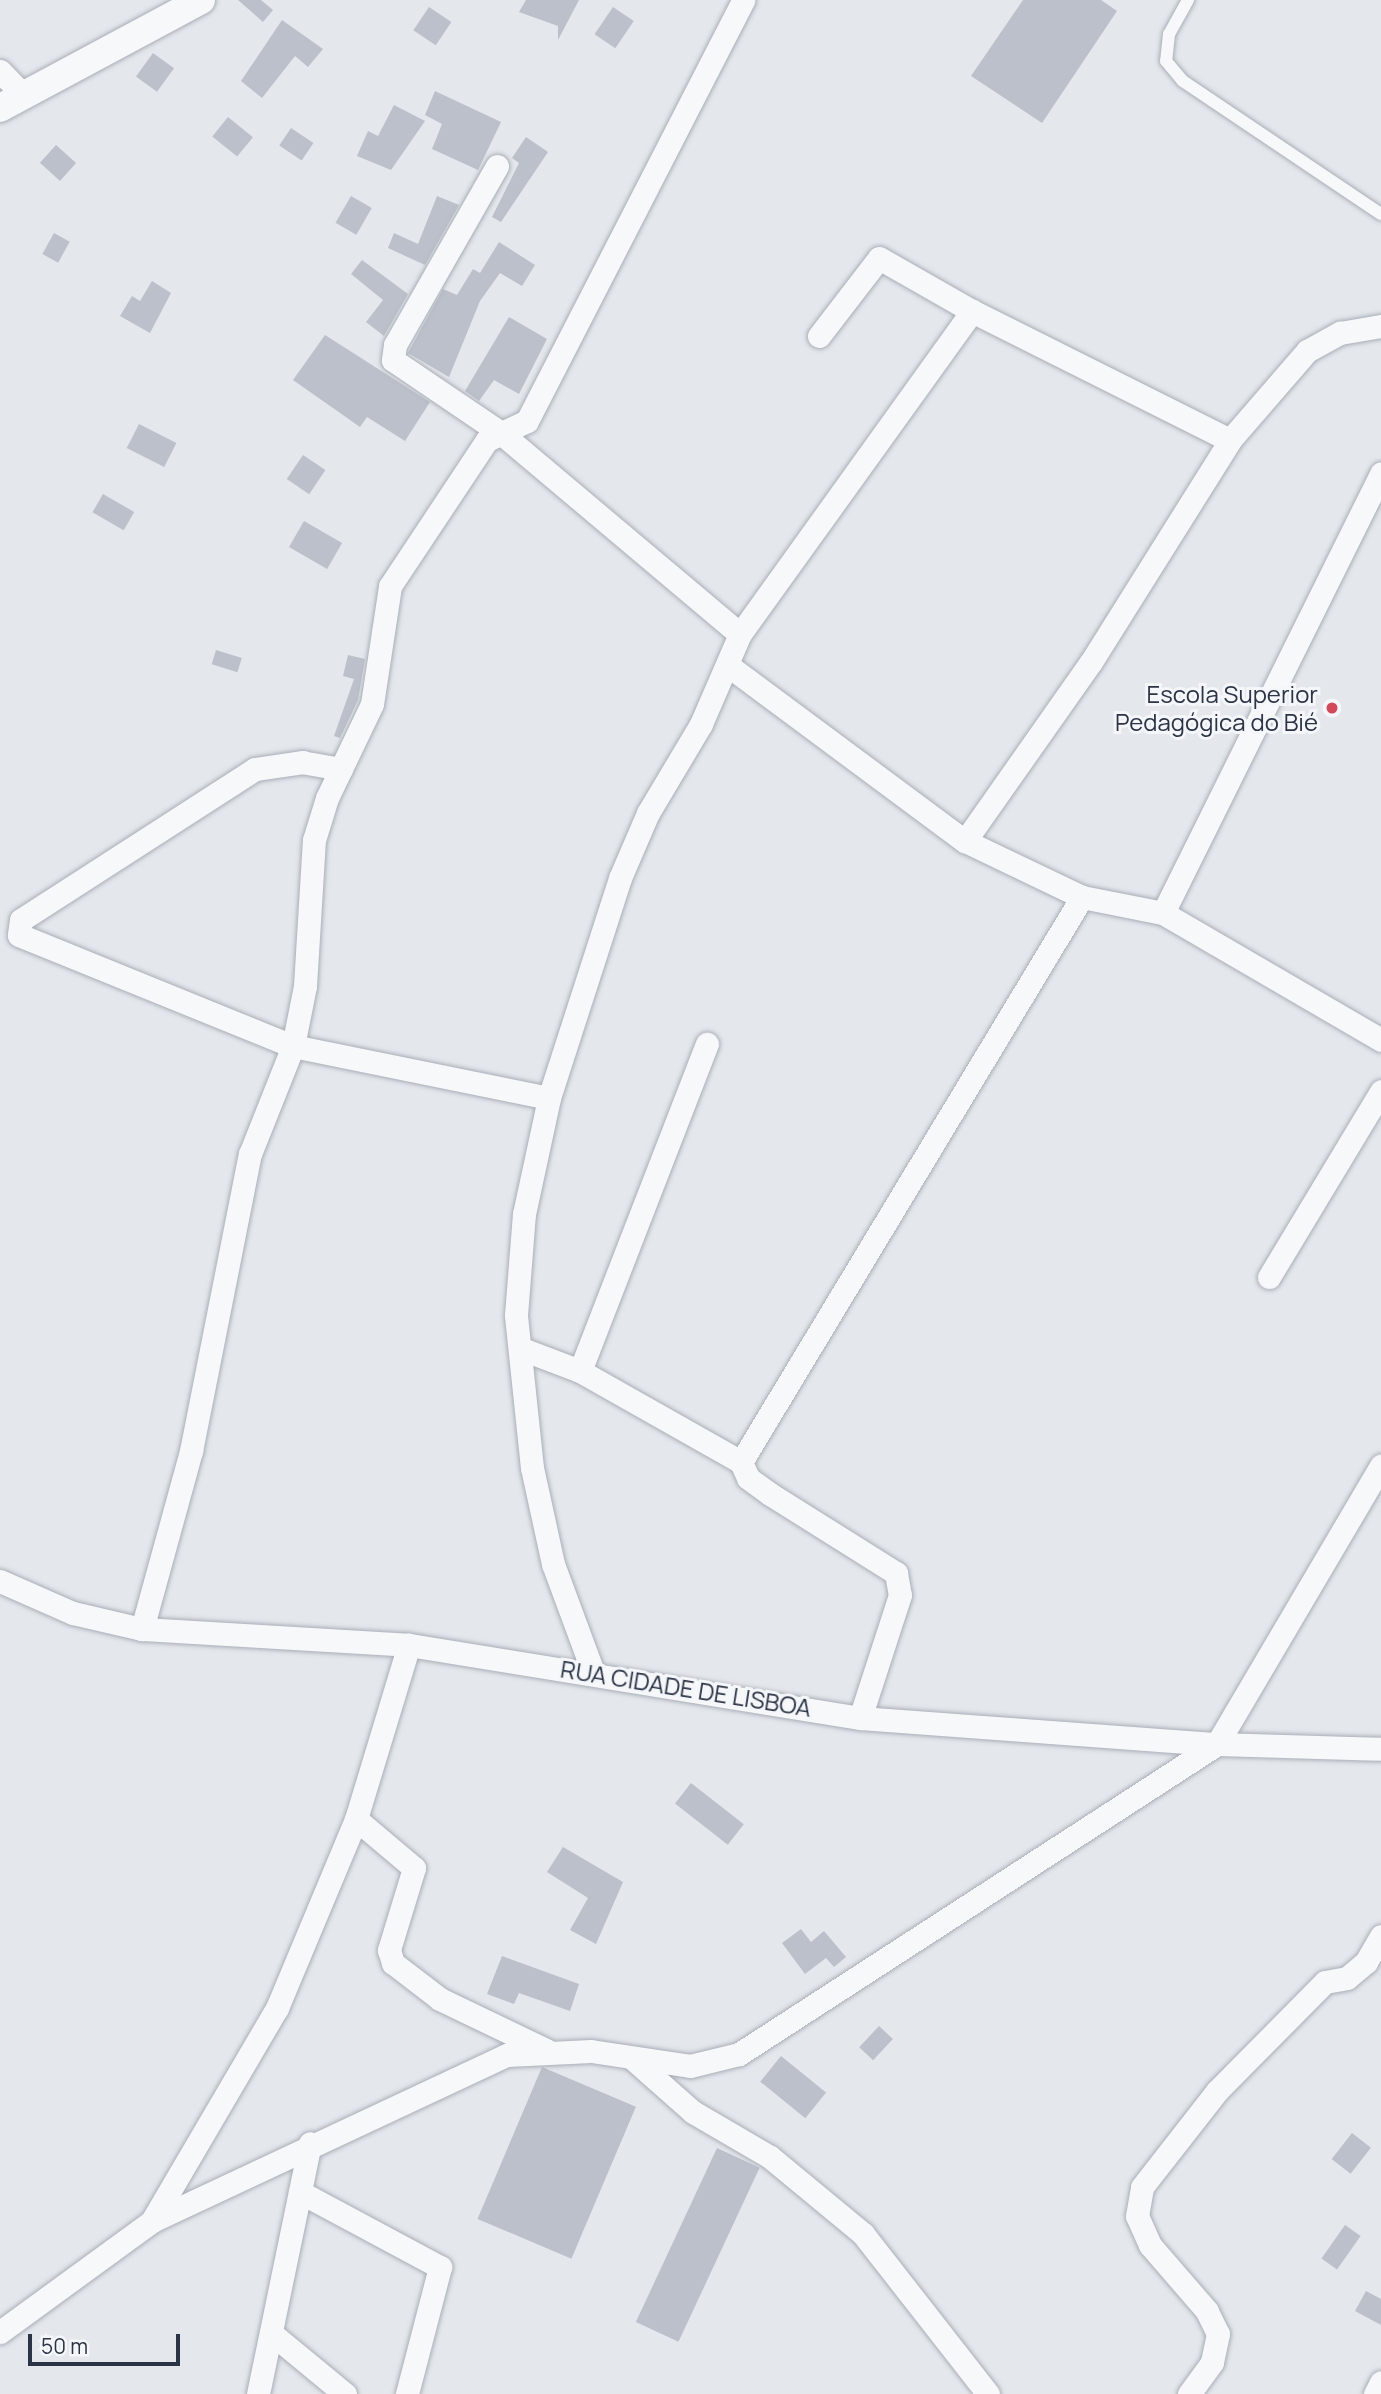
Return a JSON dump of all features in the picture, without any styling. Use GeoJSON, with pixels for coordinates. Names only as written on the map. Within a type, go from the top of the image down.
{"type":"FeatureCollection","features":[{"type":"Feature","properties":{"kind":"street"},"geometry":{"type":"LineString","coordinates":[[0,71],[11,101],[201,0]]}},
{"type":"Feature","properties":{"kind":"street"},"geometry":{"type":"LineString","coordinates":[[142,1629],[191,1451],[250,1154],[293,1046],[305,986],[314,840],[341,769],[372,704],[390,586],[487,440],[527,421],[743,0]]}},
{"type":"Feature","properties":{"kind":"street"},"geometry":{"type":"LineString","coordinates":[[497,166],[395,345],[393,360],[501,433],[740,634]]}},
{"type":"Feature","properties":{"kind":"street"},"geometry":{"type":"LineString","coordinates":[[819,336],[879,258],[972,311],[1230,440]]}},
{"type":"Feature","properties":{"kind":"street"},"geometry":{"type":"LineString","coordinates":[[593,1672],[544,1523],[532,1468],[515,1277],[549,1098],[620,878],[648,813],[729,666],[740,634],[972,311]]}},
{"type":"Feature","properties":{"kind":"street"},"geometry":{"type":"LineString","coordinates":[[965,841],[1091,662],[1230,440],[1307,351],[1340,333],[1381,326]]}},
{"type":"Feature","properties":{"kind":"street"},"geometry":{"type":"LineString","coordinates":[[1163,913],[1381,473]]}},
{"type":"Feature","properties":{"kind":"street"},"geometry":{"type":"LineString","coordinates":[[729,666],[965,841],[1082,897],[1163,913],[1381,1040]]}},
{"type":"Feature","properties":{"kind":"street"},"geometry":{"type":"LineString","coordinates":[[341,769],[303,762],[255,769],[18,926],[23,940],[293,1046],[549,1098]]}},
{"type":"Feature","properties":{"kind":"street"},"geometry":{"type":"LineString","coordinates":[[741,1462],[1082,897]]}},
{"type":"Feature","properties":{"kind":"street"},"geometry":{"type":"LineString","coordinates":[[580,1371],[707,1044]]}},
{"type":"Feature","properties":{"kind":"street"},"geometry":{"type":"LineString","coordinates":[[1269,1277],[1381,1091]]}},
{"type":"Feature","properties":{"kind":"street"},"geometry":{"type":"LineString","coordinates":[[522,1349],[580,1371],[741,1462],[748,1478],[770,1494],[896,1573],[900,1595],[860,1718]]}},
{"type":"Feature","properties":{"kind":"street"},"geometry":{"type":"LineString","coordinates":[[0,2332],[152,2221],[310,2143],[507,2055],[546,2050],[690,2066],[739,2054],[1217,1744],[1381,1466]]}},
{"type":"Feature","properties":{"kind":"street","name":"RUA CIDADE DE LISBOA"},"geometry":{"type":"LineString","coordinates":[[0,1581],[73,1613],[142,1629],[409,1645],[593,1672],[860,1718],[1217,1744],[1381,1749]]}},
{"type":"Feature","properties":{"kind":"street"},"geometry":{"type":"LineString","coordinates":[[152,2221],[277,2008],[356,1819],[409,1645]]}},
{"type":"Feature","properties":{"kind":"street"},"geometry":{"type":"LineString","coordinates":[[356,1819],[414,1868],[389,1950],[393,1963],[440,1999],[546,2050]]}},
{"type":"Feature","properties":{"kind":"street"},"geometry":{"type":"LineString","coordinates":[[1189,2394],[1212,2362],[1218,2334],[1207,2311],[1150,2245],[1137,2216],[1142,2187],[1217,2091],[1325,1982],[1347,1978],[1366,1962],[1381,1936]]}},
{"type":"Feature","properties":{"kind":"street"},"geometry":{"type":"LineString","coordinates":[[633,2059],[693,2112],[770,2157],[863,2234],[988,2394]]}},
{"type":"Feature","properties":{"kind":"street"},"geometry":{"type":"LineString","coordinates":[[258,2394],[310,2143]]}},
{"type":"Feature","properties":{"kind":"street"},"geometry":{"type":"LineString","coordinates":[[300,2192],[440,2267],[407,2394]]}},
{"type":"Feature","properties":{"kind":"street"},"geometry":{"type":"LineString","coordinates":[[271,2333],[345,2394]]}},
{"type":"Feature","properties":{"kind":"street"},"geometry":{"type":"LineString","coordinates":[[1375,2394],[1381,2382]]}},
{"type":"Feature","properties":{"kind":"lane"},"geometry":{"type":"LineString","coordinates":[[1188,0],[1170,34],[1166,61],[1182,80],[1381,214]]}},
{"type":"Feature","properties":{"kind":"building"},"geometry":{"type":"Polygon","coordinates":[[[238,0],[261,0],[273,10],[263,22],[238,0]]]}},
{"type":"Feature","properties":{"kind":"building"},"geometry":{"type":"Polygon","coordinates":[[[526,0],[579,0],[558,40],[558,26],[519,12],[526,0]]]}},
{"type":"Feature","properties":{"kind":"building"},"geometry":{"type":"Polygon","coordinates":[[[1023,0],[1101,0],[1117,11],[1042,123],[971,76],[1023,0]]]}},
{"type":"Feature","properties":{"kind":"building"},"geometry":{"type":"Polygon","coordinates":[[[429,7],[451,22],[436,45],[413,30],[429,7]]]}},
{"type":"Feature","properties":{"kind":"building"},"geometry":{"type":"Polygon","coordinates":[[[613,7],[634,21],[615,48],[595,34],[613,7]]]}},
{"type":"Feature","properties":{"kind":"building"},"geometry":{"type":"Polygon","coordinates":[[[282,20],[323,49],[308,67],[295,56],[262,98],[241,81],[282,20]]]}},
{"type":"Feature","properties":{"kind":"building"},"geometry":{"type":"Polygon","coordinates":[[[153,53],[174,68],[157,92],[136,76],[153,53]]]}},
{"type":"Feature","properties":{"kind":"building"},"geometry":{"type":"Polygon","coordinates":[[[435,91],[501,122],[478,170],[432,149],[442,124],[425,115],[435,91]]]}},
{"type":"Feature","properties":{"kind":"building"},"geometry":{"type":"Polygon","coordinates":[[[394,105],[425,121],[391,170],[357,156],[368,131],[378,136],[394,105]]]}},
{"type":"Feature","properties":{"kind":"building"},"geometry":{"type":"Polygon","coordinates":[[[228,117],[253,137],[237,157],[212,136],[228,117]]]}},
{"type":"Feature","properties":{"kind":"building"},"geometry":{"type":"Polygon","coordinates":[[[291,128],[313,143],[302,161],[279,145],[291,128]]]}},
{"type":"Feature","properties":{"kind":"building"},"geometry":{"type":"Polygon","coordinates":[[[526,137],[548,152],[501,222],[492,217],[519,163],[512,158],[526,137]]]}},
{"type":"Feature","properties":{"kind":"building"},"geometry":{"type":"Polygon","coordinates":[[[56,145],[76,163],[60,181],[40,163],[56,145]]]}},
{"type":"Feature","properties":{"kind":"building"},"geometry":{"type":"Polygon","coordinates":[[[351,196],[372,208],[356,235],[336,223],[351,196]]]}},
{"type":"Feature","properties":{"kind":"building"},"geometry":{"type":"Polygon","coordinates":[[[437,196],[459,205],[425,265],[388,248],[394,233],[418,244],[437,196]]]}},
{"type":"Feature","properties":{"kind":"building"},"geometry":{"type":"Polygon","coordinates":[[[54,233],[70,242],[58,263],[42,254],[54,233]]]}},
{"type":"Feature","properties":{"kind":"building"},"geometry":{"type":"Polygon","coordinates":[[[499,242],[535,265],[522,286],[500,273],[480,301],[449,377],[408,353],[443,289],[457,295],[473,269],[480,273],[499,242]]]}},
{"type":"Feature","properties":{"kind":"building"},"geometry":{"type":"Polygon","coordinates":[[[362,260],[408,294],[384,336],[366,322],[383,300],[351,274],[362,260]]]}},
{"type":"Feature","properties":{"kind":"building"},"geometry":{"type":"Polygon","coordinates":[[[152,281],[171,293],[150,333],[120,316],[132,296],[140,301],[152,281]]]}},
{"type":"Feature","properties":{"kind":"building"},"geometry":{"type":"Polygon","coordinates":[[[509,317],[547,339],[519,394],[494,380],[479,401],[465,391],[509,317]]]}},
{"type":"Feature","properties":{"kind":"building"},"geometry":{"type":"Polygon","coordinates":[[[325,335],[430,402],[405,441],[367,417],[360,427],[293,380],[325,335]]]}},
{"type":"Feature","properties":{"kind":"building"},"geometry":{"type":"Polygon","coordinates":[[[139,424],[176,443],[164,467],[127,448],[139,424]]]}},
{"type":"Feature","properties":{"kind":"building"},"geometry":{"type":"Polygon","coordinates":[[[303,455],[325,470],[309,494],[287,479],[303,455]]]}},
{"type":"Feature","properties":{"kind":"building"},"geometry":{"type":"Polygon","coordinates":[[[103,494],[134,512],[124,530],[93,512],[103,494]]]}},
{"type":"Feature","properties":{"kind":"building"},"geometry":{"type":"Polygon","coordinates":[[[304,521],[342,543],[327,569],[289,547],[304,521]]]}},
{"type":"Feature","properties":{"kind":"building"},"geometry":{"type":"Polygon","coordinates":[[[216,650],[242,658],[237,672],[212,664],[216,650]]]}},
{"type":"Feature","properties":{"kind":"building"},"geometry":{"type":"Polygon","coordinates":[[[348,655],[365,659],[358,700],[340,738],[334,736],[354,679],[343,676],[348,655]]]}},
{"type":"Feature","properties":{"kind":"building"},"geometry":{"type":"Polygon","coordinates":[[[691,1783],[744,1824],[728,1845],[675,1803],[691,1783]]]}},
{"type":"Feature","properties":{"kind":"building"},"geometry":{"type":"Polygon","coordinates":[[[563,1847],[623,1882],[596,1944],[570,1930],[588,1898],[547,1872],[563,1847]]]}},
{"type":"Feature","properties":{"kind":"building"},"geometry":{"type":"Polygon","coordinates":[[[801,1929],[811,1942],[824,1931],[846,1957],[834,1967],[826,1958],[805,1974],[782,1943],[801,1929]]]}},
{"type":"Feature","properties":{"kind":"building"},"geometry":{"type":"Polygon","coordinates":[[[502,1956],[579,1984],[570,2011],[519,1993],[514,2004],[487,1994],[502,1956]]]}},
{"type":"Feature","properties":{"kind":"building"},"geometry":{"type":"Polygon","coordinates":[[[879,2026],[893,2039],[873,2060],[859,2047],[879,2026]]]}},
{"type":"Feature","properties":{"kind":"building"},"geometry":{"type":"Polygon","coordinates":[[[781,2056],[826,2093],[805,2118],[760,2082],[781,2056]]]}},
{"type":"Feature","properties":{"kind":"building"},"geometry":{"type":"Polygon","coordinates":[[[542,2067],[636,2107],[571,2259],[478,2219],[542,2067]]]}},
{"type":"Feature","properties":{"kind":"building"},"geometry":{"type":"Polygon","coordinates":[[[1352,2133],[1371,2148],[1351,2174],[1332,2159],[1352,2133]]]}},
{"type":"Feature","properties":{"kind":"building"},"geometry":{"type":"Polygon","coordinates":[[[717,2148],[760,2168],[678,2342],[636,2322],[717,2148]]]}},
{"type":"Feature","properties":{"kind":"building"},"geometry":{"type":"Polygon","coordinates":[[[1345,2225],[1361,2236],[1337,2269],[1321,2259],[1345,2225]]]}},
{"type":"Feature","properties":{"kind":"building"},"geometry":{"type":"Polygon","coordinates":[[[1366,2291],[1381,2299],[1381,2325],[1355,2311],[1366,2291]]]}},
{"type":"Feature","properties":{"kind":"place","name":"Escola Superior Pedagógica do Bié"},"geometry":{"type":"Point","coordinates":[1332,708]}}]}
